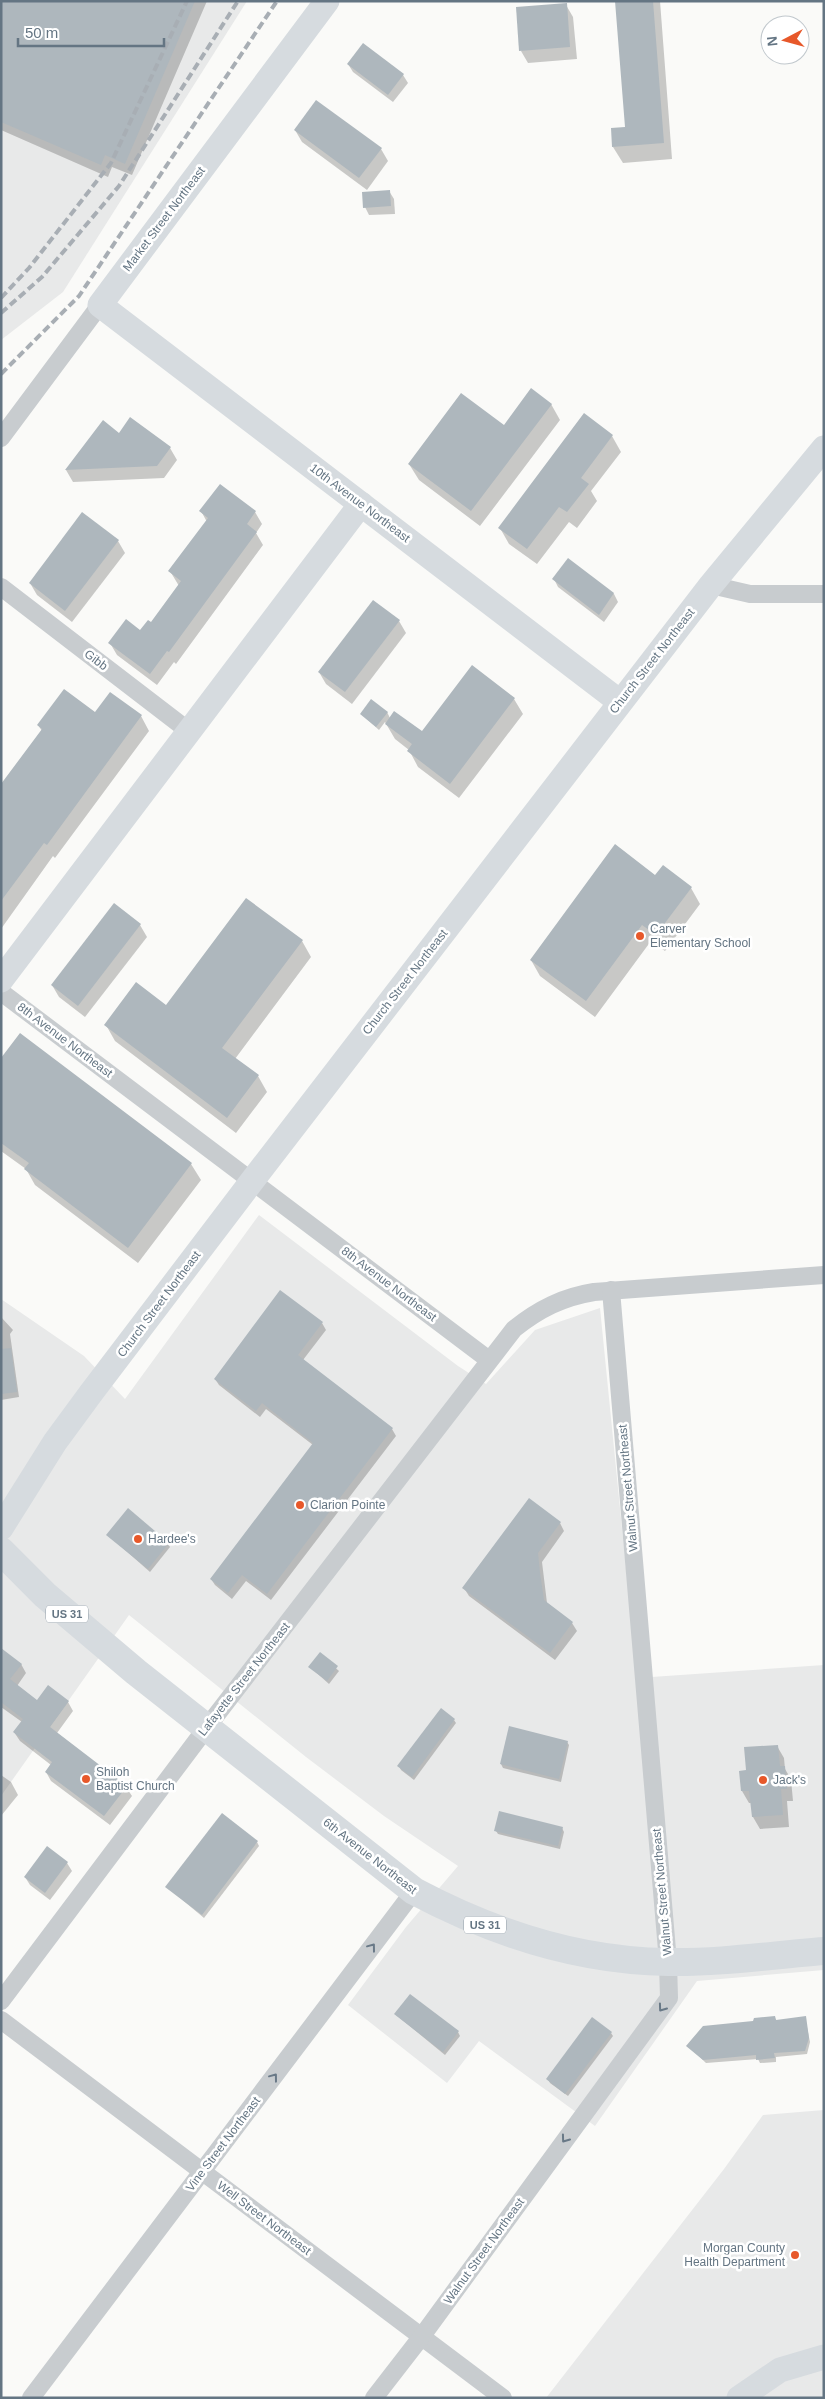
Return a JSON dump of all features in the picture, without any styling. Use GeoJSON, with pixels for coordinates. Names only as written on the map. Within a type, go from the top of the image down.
{"type":"FeatureCollection","features":[{"type":"Feature","properties":{"kind":"main road","name":"6th Avenue Northeast"},"geometry":{"type":"LineString","coordinates":[[1,1551],[45,1595],[136,1672],[207,1726],[414,1891],[476,1922],[542,1944],[605,1957],[668,1962],[708,1961],[824,1951]]}},
{"type":"Feature","properties":{"kind":"street","name":"Market Street Northeast"},"geometry":{"type":"LineString","coordinates":[[1,438],[327,1]]}},
{"type":"Feature","properties":{"kind":"street","name":"10th Avenue Northeast"},"geometry":{"type":"LineString","coordinates":[[100,305],[620,702]]}},
{"type":"Feature","properties":{"kind":"street","name":"Church Street Northeast"},"geometry":{"type":"LineString","coordinates":[[1,1528],[55,1442],[252,1181],[711,585],[824,448]]}},
{"type":"Feature","properties":{"kind":"street"},"geometry":{"type":"LineString","coordinates":[[1,980],[361,504]]}},
{"type":"Feature","properties":{"kind":"street"},"geometry":{"type":"LineString","coordinates":[[711,585],[750,594],[824,594]]}},
{"type":"Feature","properties":{"kind":"street","name":"Gibb"},"geometry":{"type":"LineString","coordinates":[[1,587],[190,732]]}},
{"type":"Feature","properties":{"kind":"street","name":"8th Avenue Northeast"},"geometry":{"type":"LineString","coordinates":[[1,992],[489,1360]]}},
{"type":"Feature","properties":{"kind":"street"},"geometry":{"type":"LineString","coordinates":[[489,1360],[514,1329],[545,1307],[577,1295],[611,1290],[824,1275]]}},
{"type":"Feature","properties":{"kind":"street","name":"Walnut Street Northeast"},"geometry":{"type":"LineString","coordinates":[[374,2398],[422,2336],[669,1998],[668,1962],[611,1290]]}},
{"type":"Feature","properties":{"kind":"street","name":"Lafayette Street Northeast"},"geometry":{"type":"LineString","coordinates":[[1,2001],[207,1726],[489,1360]]}},
{"type":"Feature","properties":{"kind":"street","name":"Vine Street Northeast"},"geometry":{"type":"LineString","coordinates":[[31,2398],[414,1891]]}},
{"type":"Feature","properties":{"kind":"street","name":"Well Street Northeast"},"geometry":{"type":"LineString","coordinates":[[1,2020],[503,2398]]}},
{"type":"Feature","properties":{"kind":"street"},"geometry":{"type":"LineString","coordinates":[[739,2398],[780,2370],[824,2357]]}},
{"type":"Feature","properties":{"kind":"shaded area"},"geometry":{"type":"Polygon","coordinates":[[[1,1],[247,1],[63,292],[1,340],[1,1]]]}},
{"type":"Feature","properties":{"kind":"shaded area"},"geometry":{"type":"Polygon","coordinates":[[[259,1215],[458,1366],[486,1384],[535,1330],[600,1308],[637,1678],[824,1665],[824,1970],[697,1981],[595,2126],[479,2041],[447,2083],[348,2005],[406,1927],[458,1866],[384,1816],[306,1757],[129,1615],[1,1796],[1,1299],[84,1356],[125,1399],[259,1215]]]}},
{"type":"Feature","properties":{"kind":"shaded area"},"geometry":{"type":"Polygon","coordinates":[[[824,2110],[824,2398],[546,2398],[724,2169],[763,2115],[824,2110]]]}},
{"type":"Feature","properties":{"kind":"building"},"geometry":{"type":"Polygon","coordinates":[[[1,1],[195,1],[125,164],[105,155],[101,165],[1,122],[1,1]]]}},
{"type":"Feature","properties":{"kind":"building"},"geometry":{"type":"Polygon","coordinates":[[[615,1],[653,1],[664,143],[612,147],[611,128],[625,127],[615,1]]]}},
{"type":"Feature","properties":{"kind":"building"},"geometry":{"type":"Polygon","coordinates":[[[567,3],[570,47],[519,51],[516,7],[567,3]]]}},
{"type":"Feature","properties":{"kind":"building"},"geometry":{"type":"Polygon","coordinates":[[[363,43],[404,74],[388,95],[347,64],[363,43]]]}},
{"type":"Feature","properties":{"kind":"building"},"geometry":{"type":"Polygon","coordinates":[[[316,100],[382,148],[359,178],[294,130],[316,100]]]}},
{"type":"Feature","properties":{"kind":"building"},"geometry":{"type":"Polygon","coordinates":[[[390,190],[391,206],[363,208],[362,192],[390,190]]]}},
{"type":"Feature","properties":{"kind":"building"},"geometry":{"type":"Polygon","coordinates":[[[531,388],[552,404],[471,511],[408,464],[461,393],[504,425],[531,388]]]}},
{"type":"Feature","properties":{"kind":"building"},"geometry":{"type":"Polygon","coordinates":[[[584,413],[613,435],[581,478],[589,484],[567,512],[559,507],[527,549],[498,528],[584,413]]]}},
{"type":"Feature","properties":{"kind":"building"},"geometry":{"type":"Polygon","coordinates":[[[130,417],[171,447],[157,466],[65,470],[103,420],[119,433],[130,417]]]}},
{"type":"Feature","properties":{"kind":"building"},"geometry":{"type":"Polygon","coordinates":[[[220,484],[256,511],[247,524],[257,532],[169,652],[167,651],[150,674],[108,643],[126,619],[140,630],[148,620],[151,622],[181,581],[168,571],[208,518],[199,511],[220,484]]]}},
{"type":"Feature","properties":{"kind":"building"},"geometry":{"type":"Polygon","coordinates":[[[82,512],[119,540],[65,611],[29,583],[82,512]]]}},
{"type":"Feature","properties":{"kind":"building"},"geometry":{"type":"Polygon","coordinates":[[[568,558],[614,593],[599,615],[552,579],[568,558]]]}},
{"type":"Feature","properties":{"kind":"building"},"geometry":{"type":"Polygon","coordinates":[[[373,600],[400,620],[345,692],[318,672],[373,600]]]}},
{"type":"Feature","properties":{"kind":"building"},"geometry":{"type":"Polygon","coordinates":[[[472,665],[515,698],[450,784],[407,751],[412,744],[385,724],[394,711],[422,731],[472,665]]]}},
{"type":"Feature","properties":{"kind":"building"},"geometry":{"type":"Polygon","coordinates":[[[64,689],[95,712],[110,692],[142,715],[47,845],[44,843],[1,901],[1,784],[42,729],[37,725],[64,689]]]}},
{"type":"Feature","properties":{"kind":"building"},"geometry":{"type":"Polygon","coordinates":[[[371,699],[388,712],[376,727],[360,714],[371,699]]]}},
{"type":"Feature","properties":{"kind":"building"},"geometry":{"type":"Polygon","coordinates":[[[615,844],[655,875],[663,865],[692,887],[656,935],[642,925],[586,1001],[530,960],[615,844]]]}},
{"type":"Feature","properties":{"kind":"building"},"geometry":{"type":"Polygon","coordinates":[[[246,898],[303,940],[222,1048],[259,1075],[227,1118],[104,1025],[136,982],[166,1005],[246,898]]]}},
{"type":"Feature","properties":{"kind":"building"},"geometry":{"type":"Polygon","coordinates":[[[114,903],[141,924],[78,1006],[51,985],[114,903]]]}},
{"type":"Feature","properties":{"kind":"building"},"geometry":{"type":"Polygon","coordinates":[[[20,1033],[192,1163],[128,1248],[24,1169],[29,1163],[1,1143],[1,1058],[20,1033]]]}},
{"type":"Feature","properties":{"kind":"building","name":"Clarion Pointe"},"geometry":{"type":"Polygon","coordinates":[[[280,1290],[323,1322],[298,1355],[393,1428],[267,1594],[242,1575],[228,1593],[210,1579],[313,1443],[262,1403],[256,1411],[214,1379],[280,1290]]]}},
{"type":"Feature","properties":{"kind":"building"},"geometry":{"type":"Polygon","coordinates":[[[11,1348],[17,1392],[1,1394],[1,1349],[11,1348]]]}},
{"type":"Feature","properties":{"kind":"building"},"geometry":{"type":"Polygon","coordinates":[[[529,1498],[561,1522],[538,1553],[540,1573],[544,1600],[573,1622],[550,1653],[462,1588],[529,1498]]]}},
{"type":"Feature","properties":{"kind":"building","name":"Hardee's"},"geometry":{"type":"Polygon","coordinates":[[[128,1508],[169,1543],[148,1569],[106,1535],[128,1508]]]}},
{"type":"Feature","properties":{"kind":"building"},"geometry":{"type":"Polygon","coordinates":[[[1,1648],[22,1664],[10,1679],[37,1700],[48,1685],[69,1701],[50,1727],[127,1786],[104,1816],[45,1772],[52,1762],[13,1732],[23,1719],[1,1702],[1,1648]]]}},
{"type":"Feature","properties":{"kind":"building"},"geometry":{"type":"Polygon","coordinates":[[[320,1652],[338,1666],[327,1681],[308,1667],[320,1652]]]}},
{"type":"Feature","properties":{"kind":"building"},"geometry":{"type":"Polygon","coordinates":[[[441,1708],[455,1719],[412,1777],[397,1766],[441,1708]]]}},
{"type":"Feature","properties":{"kind":"building"},"geometry":{"type":"Polygon","coordinates":[[[509,1726],[568,1741],[559,1779],[500,1764],[509,1726]]]}},
{"type":"Feature","properties":{"kind":"building","name":"Jack's"},"geometry":{"type":"Polygon","coordinates":[[[778,1745],[780,1766],[785,1766],[787,1789],[781,1789],[783,1815],[752,1817],[749,1791],[741,1791],[739,1771],[746,1770],[744,1747],[778,1745]]]}},
{"type":"Feature","properties":{"kind":"building"},"geometry":{"type":"Polygon","coordinates":[[[499,1811],[563,1827],[558,1846],[494,1831],[499,1811]]]}},
{"type":"Feature","properties":{"kind":"building"},"geometry":{"type":"Polygon","coordinates":[[[222,1813],[258,1841],[202,1915],[165,1887],[222,1813]]]}},
{"type":"Feature","properties":{"kind":"building"},"geometry":{"type":"Polygon","coordinates":[[[47,1846],[68,1862],[45,1893],[24,1877],[47,1846]]]}},
{"type":"Feature","properties":{"kind":"building"},"geometry":{"type":"Polygon","coordinates":[[[410,1994],[459,2031],[443,2052],[394,2014],[410,1994]]]}},
{"type":"Feature","properties":{"kind":"building"},"geometry":{"type":"Polygon","coordinates":[[[775,2016],[776,2020],[806,2016],[809,2038],[805,2051],[774,2053],[775,2058],[756,2060],[756,2055],[703,2060],[686,2046],[703,2026],[753,2021],[754,2018],[775,2016]]]}},
{"type":"Feature","properties":{"kind":"building"},"geometry":{"type":"Polygon","coordinates":[[[592,2017],[612,2032],[565,2094],[546,2079],[592,2017]]]}},
{"type":"Feature","properties":{"kind":"railway"},"geometry":{"type":"LineString","coordinates":[[1,298],[29,268],[111,163],[187,1]]}},
{"type":"Feature","properties":{"kind":"railway"},"geometry":{"type":"LineString","coordinates":[[1,313],[42,277],[119,186],[238,1]]}},
{"type":"Feature","properties":{"kind":"railway"},"geometry":{"type":"LineString","coordinates":[[1,374],[79,296],[277,1]]}},
{"type":"Feature","properties":{"kind":"place","name":"Carver Elementary School"},"geometry":{"type":"Point","coordinates":[640,936]}},
{"type":"Feature","properties":{"kind":"place","name":"Clarion Pointe"},"geometry":{"type":"Point","coordinates":[300,1505]}},
{"type":"Feature","properties":{"kind":"place","name":"Hardee's"},"geometry":{"type":"Point","coordinates":[138,1539]}},
{"type":"Feature","properties":{"kind":"place","name":"Shiloh Baptist Church"},"geometry":{"type":"Point","coordinates":[86,1779]}},
{"type":"Feature","properties":{"kind":"place","name":"Jack's"},"geometry":{"type":"Point","coordinates":[763,1780]}},
{"type":"Feature","properties":{"kind":"place","name":"Morgan County Health Department"},"geometry":{"type":"Point","coordinates":[795,2255]}}]}
